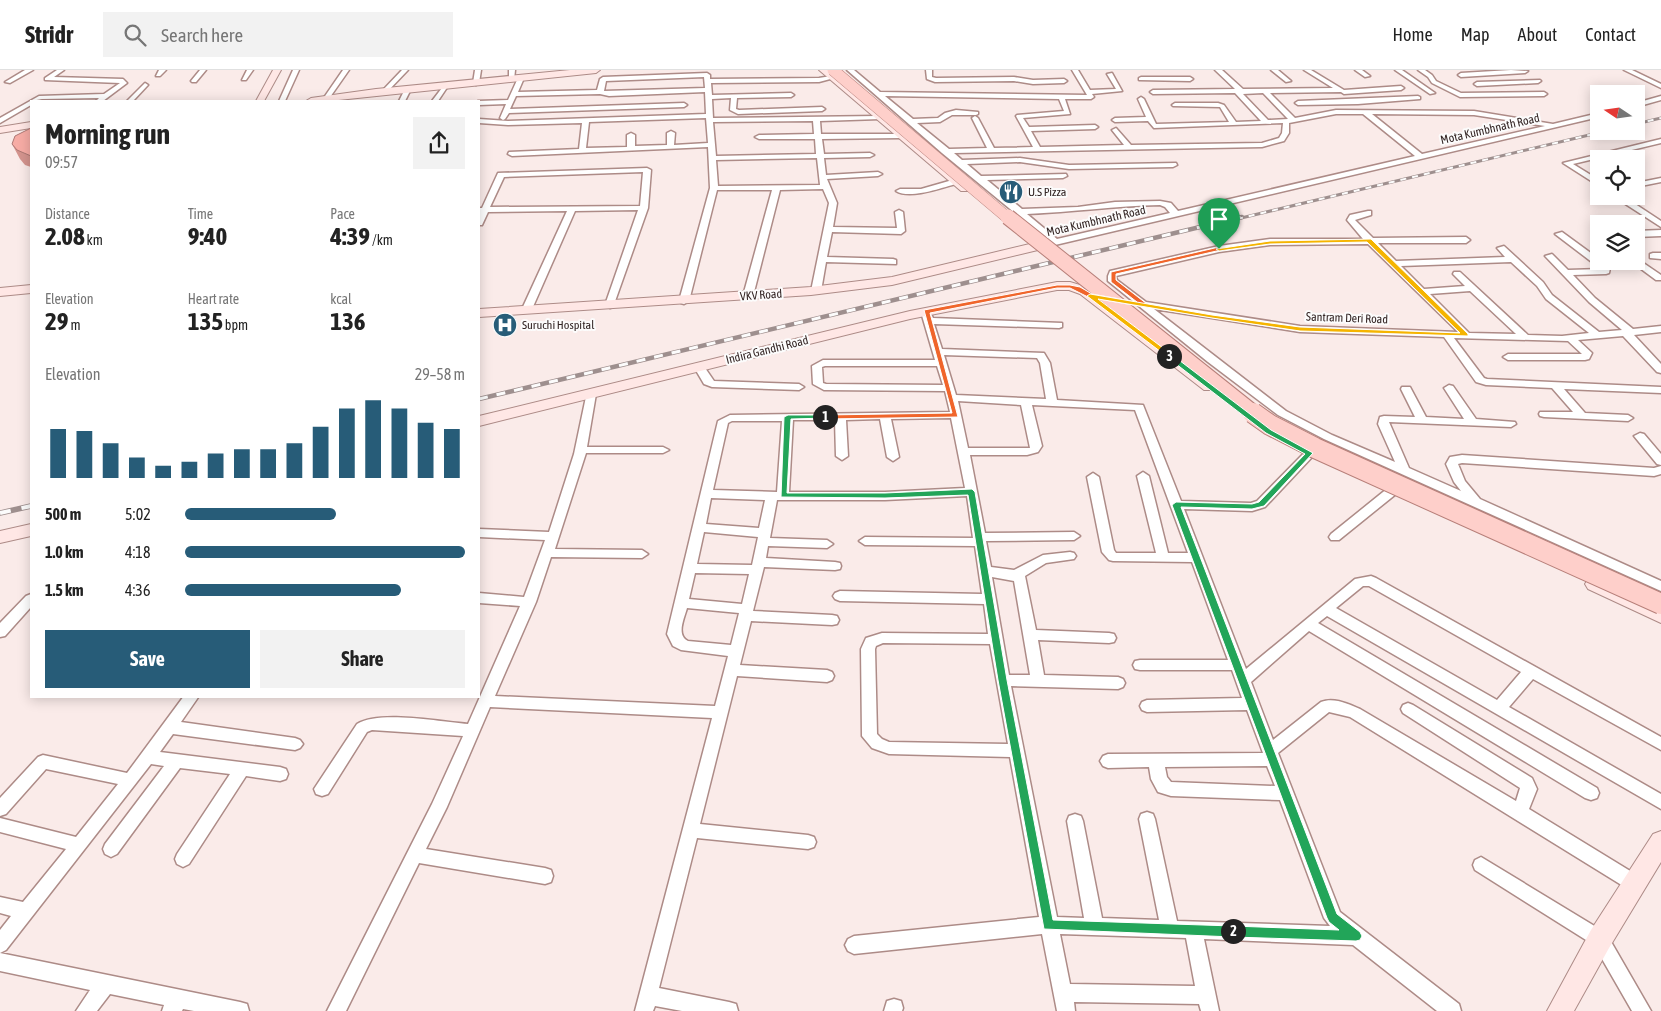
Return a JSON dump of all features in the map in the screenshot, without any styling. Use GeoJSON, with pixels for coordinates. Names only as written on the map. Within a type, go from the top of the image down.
{"type":"FeatureCollection","features":[{"type":"Feature","properties":{"kind":"main road"},"geometry":{"type":"LineString","coordinates":[[261,100],[277,70]]}},
{"type":"Feature","properties":{"kind":"main road"},"geometry":{"type":"LineString","coordinates":[[318,100],[476,83],[515,76],[596,70]]}},
{"type":"Feature","properties":{"kind":"main road"},"geometry":{"type":"LineString","coordinates":[[832,72],[878,118],[1038,246]]}},
{"type":"Feature","properties":{"kind":"main road"},"geometry":{"type":"LineString","coordinates":[[832,72],[937,151],[1080,268],[1272,415],[1319,442],[1661,592]]}},
{"type":"Feature","properties":{"kind":"main road"},"geometry":{"type":"LineString","coordinates":[[832,72],[1014,222],[1242,404],[1270,424],[1315,448],[1661,604]]}},
{"type":"Feature","properties":{"kind":"main road"},"geometry":{"type":"LineString","coordinates":[[0,130],[30,125]]}},
{"type":"Feature","properties":{"kind":"main road","name":"VKV Road"},"geometry":{"type":"LineString","coordinates":[[480,313],[816,291],[892,281],[1038,246]]}},
{"type":"Feature","properties":{"kind":"main road","name":"Indira Gandhi Road"},"geometry":{"type":"LineString","coordinates":[[480,421],[700,367],[1057,286],[1078,288],[1090,296]]}},
{"type":"Feature","properties":{"kind":"main road"},"geometry":{"type":"LineString","coordinates":[[0,292],[30,289]]}},
{"type":"Feature","properties":{"kind":"main road"},"geometry":{"type":"LineString","coordinates":[[1090,296],[1269,432],[1310,453],[1661,616]]}},
{"type":"Feature","properties":{"kind":"main road"},"geometry":{"type":"LineString","coordinates":[[0,538],[30,530]]}},
{"type":"Feature","properties":{"kind":"main road"},"geometry":{"type":"LineString","coordinates":[[1560,1011],[1600,939],[1661,841]]}},
{"type":"Feature","properties":{"kind":"street"},"geometry":{"type":"LineString","coordinates":[[8,82],[30,70]]}},
{"type":"Feature","properties":{"kind":"street"},"geometry":{"type":"LineString","coordinates":[[61,70],[48,79],[120,80],[124,82],[100,100]]}},
{"type":"Feature","properties":{"kind":"street"},"geometry":{"type":"LineString","coordinates":[[194,81],[203,70]]}},
{"type":"Feature","properties":{"kind":"street"},"geometry":{"type":"LineString","coordinates":[[244,79],[250,70]]}},
{"type":"Feature","properties":{"kind":"street"},"geometry":{"type":"LineString","coordinates":[[282,100],[296,70]]}},
{"type":"Feature","properties":{"kind":"street"},"geometry":{"type":"LineString","coordinates":[[326,99],[346,70]]}},
{"type":"Feature","properties":{"kind":"street"},"geometry":{"type":"LineString","coordinates":[[384,92],[405,70]]}},
{"type":"Feature","properties":{"kind":"street"},"geometry":{"type":"LineString","coordinates":[[476,83],[478,70]]}},
{"type":"Feature","properties":{"kind":"street"},"geometry":{"type":"LineString","coordinates":[[850,70],[1056,242]]}},
{"type":"Feature","properties":{"kind":"street"},"geometry":{"type":"LineString","coordinates":[[929,70],[929,78],[935,80],[1022,79],[1034,82],[1064,81]]}},
{"type":"Feature","properties":{"kind":"street"},"geometry":{"type":"LineString","coordinates":[[1003,70],[1005,79]]}},
{"type":"Feature","properties":{"kind":"street"},"geometry":{"type":"LineString","coordinates":[[877,94],[1091,97],[1075,70]]}},
{"type":"Feature","properties":{"kind":"street"},"geometry":{"type":"LineString","coordinates":[[1181,70],[1201,92]]}},
{"type":"Feature","properties":{"kind":"street"},"geometry":{"type":"LineString","coordinates":[[1218,70],[1267,123]]}},
{"type":"Feature","properties":{"kind":"street"},"geometry":{"type":"LineString","coordinates":[[1274,70],[1288,81]]}},
{"type":"Feature","properties":{"kind":"street"},"geometry":{"type":"LineString","coordinates":[[1307,70],[1358,102],[1421,157]]}},
{"type":"Feature","properties":{"kind":"street"},"geometry":{"type":"LineString","coordinates":[[1358,70],[1367,76]]}},
{"type":"Feature","properties":{"kind":"street"},"geometry":{"type":"LineString","coordinates":[[1398,70],[1432,93]]}},
{"type":"Feature","properties":{"kind":"street"},"geometry":{"type":"LineString","coordinates":[[1421,70],[1430,76],[1434,82],[1460,96],[1544,94]]}},
{"type":"Feature","properties":{"kind":"street"},"geometry":{"type":"LineString","coordinates":[[1453,70],[1496,96]]}},
{"type":"Feature","properties":{"kind":"street"},"geometry":{"type":"LineString","coordinates":[[1627,70],[1661,86]]}},
{"type":"Feature","properties":{"kind":"street"},"geometry":{"type":"LineString","coordinates":[[708,81],[819,80],[832,72]]}},
{"type":"Feature","properties":{"kind":"street"},"geometry":{"type":"LineString","coordinates":[[1460,75],[1525,72]]}},
{"type":"Feature","properties":{"kind":"street"},"geometry":{"type":"LineString","coordinates":[[1088,92],[1120,90],[1110,74]]}},
{"type":"Feature","properties":{"kind":"street"},"geometry":{"type":"LineString","coordinates":[[106,80],[114,75]]}},
{"type":"Feature","properties":{"kind":"street"},"geometry":{"type":"LineString","coordinates":[[600,92],[603,79],[707,75],[714,188],[684,301]]}},
{"type":"Feature","properties":{"kind":"street"},"geometry":{"type":"LineString","coordinates":[[501,122],[514,94],[515,76]]}},
{"type":"Feature","properties":{"kind":"street"},"geometry":{"type":"LineString","coordinates":[[1190,79],[1139,77],[1154,95],[1201,92],[1342,91],[1401,88]]}},
{"type":"Feature","properties":{"kind":"street"},"geometry":{"type":"LineString","coordinates":[[789,80],[792,110]]}},
{"type":"Feature","properties":{"kind":"street"},"geometry":{"type":"LineString","coordinates":[[1477,84],[1538,81]]}},
{"type":"Feature","properties":{"kind":"street"},"geometry":{"type":"LineString","coordinates":[[131,100],[145,85]]}},
{"type":"Feature","properties":{"kind":"street"},"geometry":{"type":"LineString","coordinates":[[437,100],[445,86]]}},
{"type":"Feature","properties":{"kind":"street"},"geometry":{"type":"LineString","coordinates":[[402,100],[408,89]]}},
{"type":"Feature","properties":{"kind":"street"},"geometry":{"type":"LineString","coordinates":[[960,162],[1020,160],[1068,167],[1112,157],[1129,148],[1262,145],[1282,140],[1287,134],[1290,121],[1265,91]]}},
{"type":"Feature","properties":{"kind":"street"},"geometry":{"type":"LineString","coordinates":[[514,94],[600,92],[609,94],[709,94],[734,97],[791,95]]}},
{"type":"Feature","properties":{"kind":"street"},"geometry":{"type":"LineString","coordinates":[[36,100],[42,97],[106,96]]}},
{"type":"Feature","properties":{"kind":"street"},"geometry":{"type":"LineString","coordinates":[[1038,149],[1019,116],[1068,113],[1061,96]]}},
{"type":"Feature","properties":{"kind":"street"},"geometry":{"type":"LineString","coordinates":[[734,97],[734,111],[822,109]]}},
{"type":"Feature","properties":{"kind":"street"},"geometry":{"type":"LineString","coordinates":[[1298,103],[1418,98]]}},
{"type":"Feature","properties":{"kind":"street"},"geometry":{"type":"LineString","coordinates":[[1645,102],[1661,98]]}},
{"type":"Feature","properties":{"kind":"street"},"geometry":{"type":"LineString","coordinates":[[1115,120],[1151,119],[1142,99]]}},
{"type":"Feature","properties":{"kind":"street"},"geometry":{"type":"LineString","coordinates":[[1653,100],[1661,103]]}},
{"type":"Feature","properties":{"kind":"street"},"geometry":{"type":"LineString","coordinates":[[480,103],[510,102]]}},
{"type":"Feature","properties":{"kind":"street"},"geometry":{"type":"LineString","coordinates":[[0,121],[30,103]]}},
{"type":"Feature","properties":{"kind":"street"},"geometry":{"type":"LineString","coordinates":[[1175,104],[1222,106],[1234,124]]}},
{"type":"Feature","properties":{"kind":"street"},"geometry":{"type":"LineString","coordinates":[[506,111],[684,105]]}},
{"type":"Feature","properties":{"kind":"street"},"geometry":{"type":"LineString","coordinates":[[19,110],[30,110]]}},
{"type":"Feature","properties":{"kind":"street","name":"Mota Kumbhnath Road"},"geometry":{"type":"LineString","coordinates":[[1151,119],[1154,126],[1267,123],[1290,121],[1336,112],[1474,113],[1534,120],[1555,126]]}},
{"type":"Feature","properties":{"kind":"street"},"geometry":{"type":"LineString","coordinates":[[910,121],[940,120],[945,113],[975,116],[992,150]]}},
{"type":"Feature","properties":{"kind":"street"},"geometry":{"type":"LineString","coordinates":[[1555,126],[1590,116]]}},
{"type":"Feature","properties":{"kind":"street"},"geometry":{"type":"LineString","coordinates":[[1180,117],[1229,117]]}},
{"type":"Feature","properties":{"kind":"street"},"geometry":{"type":"LineString","coordinates":[[842,118],[845,136]]}},
{"type":"Feature","properties":{"kind":"street"},"geometry":{"type":"LineString","coordinates":[[480,121],[878,118]]}},
{"type":"Feature","properties":{"kind":"street"},"geometry":{"type":"LineString","coordinates":[[816,119],[823,176],[833,203],[816,291]]}},
{"type":"Feature","properties":{"kind":"street"},"geometry":{"type":"LineString","coordinates":[[582,151],[586,120]]}},
{"type":"Feature","properties":{"kind":"street","name":"Mota Kumbhnath Road"},"geometry":{"type":"LineString","coordinates":[[1038,246],[1555,126]]}},
{"type":"Feature","properties":{"kind":"street"},"geometry":{"type":"LineString","coordinates":[[1026,128],[1095,127]]}},
{"type":"Feature","properties":{"kind":"street"},"geometry":{"type":"LineString","coordinates":[[1116,130],[1129,148]]}},
{"type":"Feature","properties":{"kind":"street"},"geometry":{"type":"LineString","coordinates":[[670,146],[671,133]]}},
{"type":"Feature","properties":{"kind":"street"},"geometry":{"type":"LineString","coordinates":[[631,135],[631,148]]}},
{"type":"Feature","properties":{"kind":"street"},"geometry":{"type":"LineString","coordinates":[[759,137],[901,136]]}},
{"type":"Feature","properties":{"kind":"street"},"geometry":{"type":"LineString","coordinates":[[1623,150],[1661,141]]}},
{"type":"Feature","properties":{"kind":"street"},"geometry":{"type":"LineString","coordinates":[[644,208],[482,210],[501,175],[649,159],[670,146],[712,144]]}},
{"type":"Feature","properties":{"kind":"street"},"geometry":{"type":"LineString","coordinates":[[512,154],[631,148],[649,159]]}},
{"type":"Feature","properties":{"kind":"street"},"geometry":{"type":"LineString","coordinates":[[945,151],[1038,149],[1173,164]]}},
{"type":"Feature","properties":{"kind":"street"},"geometry":{"type":"LineString","coordinates":[[713,158],[870,155]]}},
{"type":"Feature","properties":{"kind":"street"},"geometry":{"type":"LineString","coordinates":[[1590,158],[1567,163],[1590,178]]}},
{"type":"Feature","properties":{"kind":"street"},"geometry":{"type":"LineString","coordinates":[[610,305],[644,208],[649,159]]}},
{"type":"Feature","properties":{"kind":"street"},"geometry":{"type":"LineString","coordinates":[[823,176],[878,174]]}},
{"type":"Feature","properties":{"kind":"street"},"geometry":{"type":"LineString","coordinates":[[979,178],[1062,176]]}},
{"type":"Feature","properties":{"kind":"street"},"geometry":{"type":"LineString","coordinates":[[1645,183],[1661,180]]}},
{"type":"Feature","properties":{"kind":"street"},"geometry":{"type":"LineString","coordinates":[[900,191],[921,191],[956,181]]}},
{"type":"Feature","properties":{"kind":"street"},"geometry":{"type":"LineString","coordinates":[[714,188],[776,189],[826,187]]}},
{"type":"Feature","properties":{"kind":"street"},"geometry":{"type":"LineString","coordinates":[[748,296],[776,189]]}},
{"type":"Feature","properties":{"kind":"street"},"geometry":{"type":"LineString","coordinates":[[1020,212],[1078,209],[1115,204],[1160,203],[1168,205],[1176,214]]}},
{"type":"Feature","properties":{"kind":"street"},"geometry":{"type":"LineString","coordinates":[[1633,205],[1657,219],[1661,225]]}},
{"type":"Feature","properties":{"kind":"street"},"geometry":{"type":"LineString","coordinates":[[527,309],[572,209]]}},
{"type":"Feature","properties":{"kind":"street"},"geometry":{"type":"LineString","coordinates":[[828,229],[901,231],[899,212]]}},
{"type":"Feature","properties":{"kind":"street"},"geometry":{"type":"LineString","coordinates":[[1368,214],[1354,217],[1351,220],[1356,228],[1466,335]]}},
{"type":"Feature","properties":{"kind":"street"},"geometry":{"type":"LineString","coordinates":[[1645,234],[1661,233]]}},
{"type":"Feature","properties":{"kind":"street"},"geometry":{"type":"LineString","coordinates":[[1559,234],[1606,268],[1606,271],[1567,273]]}},
{"type":"Feature","properties":{"kind":"street"},"geometry":{"type":"LineString","coordinates":[[1466,240],[1270,242],[1219,249],[1113,273],[1114,280],[1157,316],[1282,413],[1328,437],[1661,586]]}},
{"type":"Feature","properties":{"kind":"street"},"geometry":{"type":"LineString","coordinates":[[1501,248],[1540,284],[1549,297],[1598,336]]}},
{"type":"Feature","properties":{"kind":"street"},"geometry":{"type":"LineString","coordinates":[[1549,256],[1592,300],[1629,333],[1661,370]]}},
{"type":"Feature","properties":{"kind":"street"},"geometry":{"type":"LineString","coordinates":[[822,259],[893,262]]}},
{"type":"Feature","properties":{"kind":"street"},"geometry":{"type":"LineString","coordinates":[[1394,264],[1513,259]]}},
{"type":"Feature","properties":{"kind":"street"},"geometry":{"type":"LineString","coordinates":[[1645,268],[1659,278]]}},
{"type":"Feature","properties":{"kind":"street"},"geometry":{"type":"LineString","coordinates":[[1457,274],[1525,337]]}},
{"type":"Feature","properties":{"kind":"street"},"geometry":{"type":"LineString","coordinates":[[1422,292],[1472,288]]}},
{"type":"Feature","properties":{"kind":"street","name":"Santram Deri Road"},"geometry":{"type":"LineString","coordinates":[[1090,296],[1212,317],[1300,329],[1570,338],[1661,329]]}},
{"type":"Feature","properties":{"kind":"street"},"geometry":{"type":"LineString","coordinates":[[1059,325],[928,316],[951,393],[972,492],[1003,680],[1064,1002],[1208,1003],[1193,930]]}},
{"type":"Feature","properties":{"kind":"street","name":"Santram Deri Road"},"geometry":{"type":"LineString","coordinates":[[1157,316],[1212,317]]}},
{"type":"Feature","properties":{"kind":"street"},"geometry":{"type":"LineString","coordinates":[[1446,334],[1480,380],[1496,384],[1661,390]]}},
{"type":"Feature","properties":{"kind":"street"},"geometry":{"type":"LineString","coordinates":[[1508,357],[1585,358],[1587,353],[1570,338]]}},
{"type":"Feature","properties":{"kind":"street"},"geometry":{"type":"LineString","coordinates":[[1052,403],[1044,363],[1040,355],[1036,354],[824,363],[817,366],[818,384],[824,388],[951,393],[1052,403],[1139,407],[1333,918],[1452,1011]]}},
{"type":"Feature","properties":{"kind":"street"},"geometry":{"type":"LineString","coordinates":[[700,367],[708,382],[712,384],[799,387]]}},
{"type":"Feature","properties":{"kind":"street"},"geometry":{"type":"LineString","coordinates":[[1556,386],[1582,416]]}},
{"type":"Feature","properties":{"kind":"street"},"geometry":{"type":"LineString","coordinates":[[1449,388],[1472,422]]}},
{"type":"Feature","properties":{"kind":"street"},"geometry":{"type":"LineString","coordinates":[[1406,389],[1422,420]]}},
{"type":"Feature","properties":{"kind":"street"},"geometry":{"type":"LineString","coordinates":[[336,1011],[439,807],[529,602],[553,536],[580,450],[591,394]]}},
{"type":"Feature","properties":{"kind":"street"},"geometry":{"type":"LineString","coordinates":[[963,451],[1028,452],[1034,450],[1036,446],[1026,401]]}},
{"type":"Feature","properties":{"kind":"street"},"geometry":{"type":"LineString","coordinates":[[1544,414],[1628,418]]}},
{"type":"Feature","properties":{"kind":"street"},"geometry":{"type":"LineString","coordinates":[[736,651],[686,646],[678,642],[674,634],[723,421],[730,418],[956,415]]}},
{"type":"Feature","properties":{"kind":"street"},"geometry":{"type":"LineString","coordinates":[[840,416],[842,456]]}},
{"type":"Feature","properties":{"kind":"street"},"geometry":{"type":"LineString","coordinates":[[885,416],[893,458]]}},
{"type":"Feature","properties":{"kind":"street"},"geometry":{"type":"LineString","coordinates":[[729,1011],[646,1003],[764,538],[778,496],[788,417]]}},
{"type":"Feature","properties":{"kind":"street"},"geometry":{"type":"LineString","coordinates":[[1404,470],[1383,424],[1384,419],[1511,424]]}},
{"type":"Feature","properties":{"kind":"street"},"geometry":{"type":"LineString","coordinates":[[1640,436],[1661,461]]}},
{"type":"Feature","properties":{"kind":"street"},"geometry":{"type":"LineString","coordinates":[[580,450],[662,450]]}},
{"type":"Feature","properties":{"kind":"street"},"geometry":{"type":"LineString","coordinates":[[1176,505],[1252,507],[1262,504],[1310,453]]}},
{"type":"Feature","properties":{"kind":"street"},"geometry":{"type":"LineString","coordinates":[[1479,503],[1460,482],[1452,464],[1454,460],[1654,472],[1661,470]]}},
{"type":"Feature","properties":{"kind":"street"},"geometry":{"type":"LineString","coordinates":[[1143,476],[1163,557]]}},
{"type":"Feature","properties":{"kind":"street"},"geometry":{"type":"LineString","coordinates":[[1093,477],[1108,552],[1113,557],[1196,558]]}},
{"type":"Feature","properties":{"kind":"street"},"geometry":{"type":"LineString","coordinates":[[1335,537],[1392,491]]}},
{"type":"Feature","properties":{"kind":"street"},"geometry":{"type":"LineString","coordinates":[[706,494],[885,496],[972,492]]}},
{"type":"Feature","properties":{"kind":"street"},"geometry":{"type":"LineString","coordinates":[[698,527],[764,538],[827,544]]}},
{"type":"Feature","properties":{"kind":"street"},"geometry":{"type":"LineString","coordinates":[[480,533],[553,536]]}},
{"type":"Feature","properties":{"kind":"street"},"geometry":{"type":"LineString","coordinates":[[865,541],[979,540],[1074,536]]}},
{"type":"Feature","properties":{"kind":"street"},"geometry":{"type":"LineString","coordinates":[[547,553],[642,554]]}},
{"type":"Feature","properties":{"kind":"street"},"geometry":{"type":"LineString","coordinates":[[985,571],[1016,575],[1043,559],[1070,556]]}},
{"type":"Feature","properties":{"kind":"street"},"geometry":{"type":"LineString","coordinates":[[689,568],[835,566]]}},
{"type":"Feature","properties":{"kind":"street"},"geometry":{"type":"LineString","coordinates":[[1016,575],[1023,584],[1038,681]]}},
{"type":"Feature","properties":{"kind":"street"},"geometry":{"type":"LineString","coordinates":[[1243,680],[1326,608],[1360,582],[1371,581],[1661,744]]}},
{"type":"Feature","properties":{"kind":"street"},"geometry":{"type":"LineString","coordinates":[[840,596],[989,599]]}},
{"type":"Feature","properties":{"kind":"street"},"geometry":{"type":"LineString","coordinates":[[480,598],[529,602]]}},
{"type":"Feature","properties":{"kind":"street"},"geometry":{"type":"LineString","coordinates":[[0,632],[30,600]]}},
{"type":"Feature","properties":{"kind":"street"},"geometry":{"type":"LineString","coordinates":[[681,603],[745,613],[832,620]]}},
{"type":"Feature","properties":{"kind":"street"},"geometry":{"type":"LineString","coordinates":[[1326,608],[1661,802]]}},
{"type":"Feature","properties":{"kind":"street"},"geometry":{"type":"LineString","coordinates":[[1308,624],[1591,793]]}},
{"type":"Feature","properties":{"kind":"street"},"geometry":{"type":"LineString","coordinates":[[1031,635],[1109,638]]}},
{"type":"Feature","properties":{"kind":"street"},"geometry":{"type":"LineString","coordinates":[[996,639],[882,638],[871,642],[868,649],[870,736],[877,744],[889,748],[1016,751]]}},
{"type":"Feature","properties":{"kind":"street"},"geometry":{"type":"LineString","coordinates":[[1140,665],[1237,665]]}},
{"type":"Feature","properties":{"kind":"street"},"geometry":{"type":"LineString","coordinates":[[731,670],[827,676]]}},
{"type":"Feature","properties":{"kind":"street"},"geometry":{"type":"LineString","coordinates":[[1499,708],[1530,672]]}},
{"type":"Feature","properties":{"kind":"street"},"geometry":{"type":"LineString","coordinates":[[1003,680],[1118,683]]}},
{"type":"Feature","properties":{"kind":"street"},"geometry":{"type":"LineString","coordinates":[[0,944],[148,757],[191,698]]}},
{"type":"Feature","properties":{"kind":"street"},"geometry":{"type":"LineString","coordinates":[[486,702],[721,712]]}},
{"type":"Feature","properties":{"kind":"street"},"geometry":{"type":"LineString","coordinates":[[1148,706],[1252,704]]}},
{"type":"Feature","properties":{"kind":"street"},"geometry":{"type":"LineString","coordinates":[[1108,761],[1271,755],[1326,706],[1338,707],[1354,714],[1520,812],[1634,884]]}},
{"type":"Feature","properties":{"kind":"street"},"geometry":{"type":"LineString","coordinates":[[1408,709],[1526,783],[1529,789],[1520,812]]}},
{"type":"Feature","properties":{"kind":"street"},"geometry":{"type":"LineString","coordinates":[[322,790],[362,728],[369,724],[381,723],[472,731]]}},
{"type":"Feature","properties":{"kind":"street"},"geometry":{"type":"LineString","coordinates":[[170,727],[295,744]]}},
{"type":"Feature","properties":{"kind":"street"},"geometry":{"type":"LineString","coordinates":[[148,757],[280,774]]}},
{"type":"Feature","properties":{"kind":"street"},"geometry":{"type":"LineString","coordinates":[[111,849],[176,760]]}},
{"type":"Feature","properties":{"kind":"street"},"geometry":{"type":"LineString","coordinates":[[1156,760],[1159,779],[1164,787],[1171,789],[1286,793]]}},
{"type":"Feature","properties":{"kind":"street"},"geometry":{"type":"LineString","coordinates":[[0,809],[43,762],[130,780]]}},
{"type":"Feature","properties":{"kind":"street"},"geometry":{"type":"LineString","coordinates":[[183,859],[242,769]]}},
{"type":"Feature","properties":{"kind":"street"},"geometry":{"type":"LineString","coordinates":[[1147,819],[1170,929]]}},
{"type":"Feature","properties":{"kind":"street"},"geometry":{"type":"LineString","coordinates":[[1075,821],[1096,926]]}},
{"type":"Feature","properties":{"kind":"street"},"geometry":{"type":"LineString","coordinates":[[0,825],[79,845]]}},
{"type":"Feature","properties":{"kind":"street"},"geometry":{"type":"LineString","coordinates":[[691,830],[808,842]]}},
{"type":"Feature","properties":{"kind":"street"},"geometry":{"type":"LineString","coordinates":[[415,854],[545,876]]}},
{"type":"Feature","properties":{"kind":"street"},"geometry":{"type":"LineString","coordinates":[[1481,866],[1600,939],[1642,1011]]}},
{"type":"Feature","properties":{"kind":"street"},"geometry":{"type":"LineString","coordinates":[[0,905],[26,911]]}},
{"type":"Feature","properties":{"kind":"street"},"geometry":{"type":"LineString","coordinates":[[854,944],[1048,925],[1356,936]]}},
{"type":"Feature","properties":{"kind":"street"},"geometry":{"type":"LineString","coordinates":[[0,962],[106,984],[175,1005],[240,1011]]}},
{"type":"Feature","properties":{"kind":"street"},"geometry":{"type":"LineString","coordinates":[[85,1011],[106,984]]}},
{"type":"Feature","properties":{"kind":"building"},"geometry":{"type":"Polygon","coordinates":[[[30,128],[30,156],[17,150],[12,144],[15,136],[30,128]]]}},
{"type":"Feature","properties":{"kind":"railway"},"geometry":{"type":"LineString","coordinates":[[1645,122],[1661,118]]}},
{"type":"Feature","properties":{"kind":"railway"},"geometry":{"type":"LineString","coordinates":[[1237,219],[1590,135]]}},
{"type":"Feature","properties":{"kind":"railway"},"geometry":{"type":"LineString","coordinates":[[480,399],[1242,217]]}},
{"type":"Feature","properties":{"kind":"railway"},"geometry":{"type":"LineString","coordinates":[[0,513],[30,506]]}},
{"type":"Feature","properties":{"kind":"place","name":"U.S Pizza"},"geometry":{"type":"Point","coordinates":[1011,192]}},
{"type":"Feature","properties":{"kind":"place","name":"Suruchi Hospital"},"geometry":{"type":"Point","coordinates":[505,325]}},
{"type":"Feature","properties":{"kind":"route"},"geometry":{"type":"LineString","coordinates":[[1219,249],[1113,273],[1114,280],[1144,305],[1090,296],[1078,288],[1070,286],[1057,286],[926,312],[956,415],[788,417],[784,496],[885,496],[972,492],[1003,680],[1048,925],[1356,936],[1333,918],[1176,505],[1252,507],[1262,504],[1310,453],[1269,432],[1090,296],[1212,317],[1300,329],[1466,335],[1369,240],[1270,242],[1219,249]]}}]}
